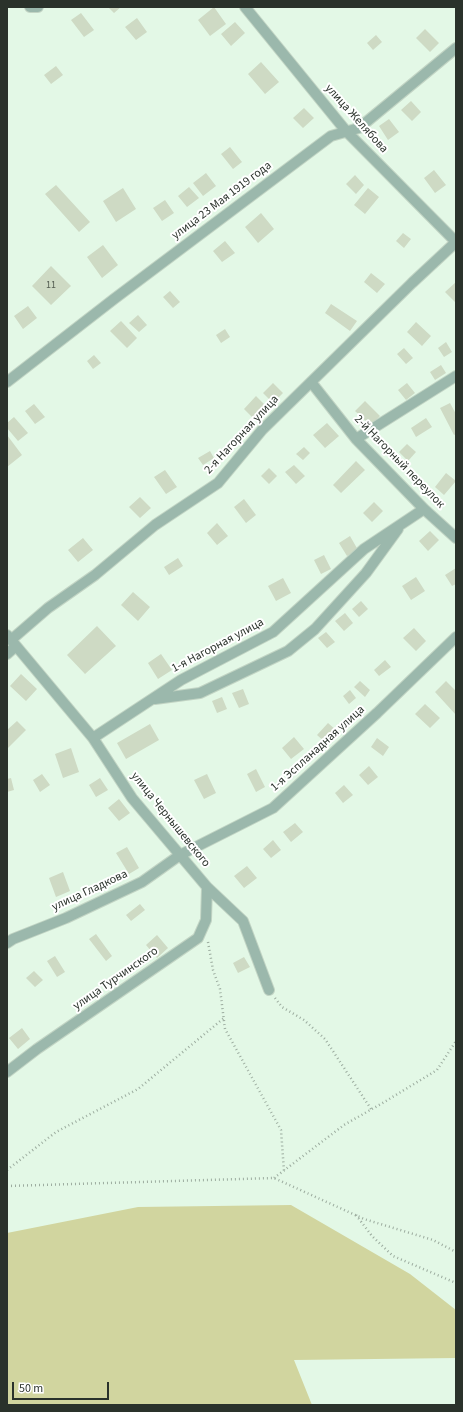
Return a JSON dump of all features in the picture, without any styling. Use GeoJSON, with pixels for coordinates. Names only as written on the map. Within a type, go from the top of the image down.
{"type":"FeatureCollection","features":[{"type":"Feature","properties":{"kind":"street"},"geometry":{"type":"LineString","coordinates":[[30,7],[38,7]]}},
{"type":"Feature","properties":{"kind":"street","name":"улица Желябова"},"geometry":{"type":"LineString","coordinates":[[245,7],[346,131],[456,242]]}},
{"type":"Feature","properties":{"kind":"street","name":"улица 23 Мая 1919 года"},"geometry":{"type":"LineString","coordinates":[[7,382],[114,299],[331,136],[359,128],[456,48]]}},
{"type":"Feature","properties":{"kind":"street","name":"2-я Нагорная улица"},"geometry":{"type":"LineString","coordinates":[[7,654],[11,640],[48,608],[95,575],[155,525],[218,483],[262,430],[456,242]]}},
{"type":"Feature","properties":{"kind":"street"},"geometry":{"type":"LineString","coordinates":[[356,439],[456,376]]}},
{"type":"Feature","properties":{"kind":"street","name":"2-й Нагорный переулок"},"geometry":{"type":"LineString","coordinates":[[311,382],[356,439],[424,509],[456,538]]}},
{"type":"Feature","properties":{"kind":"street","name":"1-я Нагорная улица"},"geometry":{"type":"LineString","coordinates":[[93,738],[181,680],[273,632],[364,549],[424,509]]}},
{"type":"Feature","properties":{"kind":"street"},"geometry":{"type":"LineString","coordinates":[[151,700],[200,693],[288,651],[315,629],[366,573],[402,524]]}},
{"type":"Feature","properties":{"kind":"street","name":"1-я Эспланадная улица"},"geometry":{"type":"LineString","coordinates":[[180,855],[273,808],[377,713],[456,637]]}},
{"type":"Feature","properties":{"kind":"street","name":"улица Чернышевского"},"geometry":{"type":"LineString","coordinates":[[11,640],[93,738],[132,798],[207,887],[243,921],[269,990]]}},
{"type":"Feature","properties":{"kind":"street","name":"улица Гладкова"},"geometry":{"type":"LineString","coordinates":[[7,943],[13,939],[66,918],[142,882],[180,855]]}},
{"type":"Feature","properties":{"kind":"street","name":"улица Турчинского"},"geometry":{"type":"LineString","coordinates":[[7,1072],[36,1050],[198,938],[206,920],[207,887]]}},
{"type":"Feature","properties":{"kind":"path"},"geometry":{"type":"LineString","coordinates":[[204,924],[213,970],[220,989],[225,1029],[281,1130],[284,1171]]}},
{"type":"Feature","properties":{"kind":"path"},"geometry":{"type":"LineString","coordinates":[[269,990],[282,1007],[304,1020],[324,1039],[372,1109]]}},
{"type":"Feature","properties":{"kind":"path"},"geometry":{"type":"LineString","coordinates":[[7,1170],[56,1132],[138,1089],[224,1018]]}},
{"type":"Feature","properties":{"kind":"path"},"geometry":{"type":"LineString","coordinates":[[274,1178],[344,1125],[437,1070],[456,1041]]}},
{"type":"Feature","properties":{"kind":"path"},"geometry":{"type":"LineString","coordinates":[[7,1186],[274,1178],[356,1215],[433,1240],[456,1252]]}},
{"type":"Feature","properties":{"kind":"path"},"geometry":{"type":"LineString","coordinates":[[356,1215],[372,1236],[393,1256],[456,1283]]}},
{"type":"Feature","properties":{"kind":"green space"},"geometry":{"type":"Polygon","coordinates":[[[291,1205],[410,1274],[456,1310],[456,1358],[294,1360],[312,1405],[7,1405],[7,1233],[138,1207],[291,1205]]]}},
{"type":"Feature","properties":{"kind":"building"},"geometry":{"type":"Polygon","coordinates":[[[108,7],[121,7],[114,13],[108,7]]]}},
{"type":"Feature","properties":{"kind":"building"},"geometry":{"type":"Polygon","coordinates":[[[214,7],[226,24],[210,36],[198,20],[214,7]]]}},
{"type":"Feature","properties":{"kind":"building"},"geometry":{"type":"Polygon","coordinates":[[[81,13],[94,30],[84,37],[71,20],[81,13]]]}},
{"type":"Feature","properties":{"kind":"building"},"geometry":{"type":"Polygon","coordinates":[[[137,18],[147,32],[136,40],[125,27],[137,18]]]}},
{"type":"Feature","properties":{"kind":"building"},"geometry":{"type":"Polygon","coordinates":[[[235,22],[245,33],[231,46],[221,34],[235,22]]]}},
{"type":"Feature","properties":{"kind":"building"},"geometry":{"type":"Polygon","coordinates":[[[425,29],[439,43],[430,52],[416,38],[425,29]]]}},
{"type":"Feature","properties":{"kind":"building"},"geometry":{"type":"Polygon","coordinates":[[[376,35],[382,42],[373,50],[367,43],[376,35]]]}},
{"type":"Feature","properties":{"kind":"building"},"geometry":{"type":"Polygon","coordinates":[[[261,62],[279,82],[265,94],[248,74],[261,62]]]}},
{"type":"Feature","properties":{"kind":"building"},"geometry":{"type":"Polygon","coordinates":[[[56,66],[63,75],[51,84],[44,75],[56,66]]]}},
{"type":"Feature","properties":{"kind":"building"},"geometry":{"type":"Polygon","coordinates":[[[411,101],[421,112],[412,121],[401,110],[411,101]]]}},
{"type":"Feature","properties":{"kind":"building"},"geometry":{"type":"Polygon","coordinates":[[[304,108],[314,118],[303,128],[293,118],[304,108]]]}},
{"type":"Feature","properties":{"kind":"building"},"geometry":{"type":"Polygon","coordinates":[[[389,119],[399,132],[388,140],[379,126],[389,119]]]}},
{"type":"Feature","properties":{"kind":"building"},"geometry":{"type":"Polygon","coordinates":[[[230,147],[242,162],[233,169],[221,154],[230,147]]]}},
{"type":"Feature","properties":{"kind":"building"},"geometry":{"type":"Polygon","coordinates":[[[434,170],[446,185],[435,193],[424,178],[434,170]]]}},
{"type":"Feature","properties":{"kind":"building"},"geometry":{"type":"Polygon","coordinates":[[[206,173],[216,186],[203,196],[193,183],[206,173]]]}},
{"type":"Feature","properties":{"kind":"building"},"geometry":{"type":"Polygon","coordinates":[[[355,175],[364,185],[356,194],[346,184],[355,175]]]}},
{"type":"Feature","properties":{"kind":"building"},"geometry":{"type":"Polygon","coordinates":[[[56,185],[90,222],[79,232],[45,194],[56,185]]]}},
{"type":"Feature","properties":{"kind":"building"},"geometry":{"type":"Polygon","coordinates":[[[189,187],[199,198],[187,207],[178,196],[189,187]]]}},
{"type":"Feature","properties":{"kind":"building"},"geometry":{"type":"Polygon","coordinates":[[[123,188],[136,209],[116,222],[103,201],[123,188]]]}},
{"type":"Feature","properties":{"kind":"building"},"geometry":{"type":"Polygon","coordinates":[[[368,188],[379,197],[365,214],[354,205],[368,188]]]}},
{"type":"Feature","properties":{"kind":"building"},"geometry":{"type":"Polygon","coordinates":[[[165,200],[174,213],[162,221],[153,208],[165,200]]]}},
{"type":"Feature","properties":{"kind":"building"},"geometry":{"type":"Polygon","coordinates":[[[261,213],[274,229],[258,243],[245,227],[261,213]]]}},
{"type":"Feature","properties":{"kind":"building"},"geometry":{"type":"Polygon","coordinates":[[[403,233],[411,239],[404,248],[396,241],[403,233]]]}},
{"type":"Feature","properties":{"kind":"building"},"geometry":{"type":"Polygon","coordinates":[[[225,241],[235,253],[222,262],[213,251],[225,241]]]}},
{"type":"Feature","properties":{"kind":"building"},"geometry":{"type":"Polygon","coordinates":[[[103,245],[118,265],[102,278],[87,257],[103,245]]]}},
{"type":"Feature","properties":{"kind":"building"},"geometry":{"type":"Polygon","coordinates":[[[51,266],[71,286],[51,305],[32,286],[51,266]]]}},
{"type":"Feature","properties":{"kind":"building"},"geometry":{"type":"Polygon","coordinates":[[[371,273],[385,284],[377,293],[364,282],[371,273]]]}},
{"type":"Feature","properties":{"kind":"building"},"geometry":{"type":"Polygon","coordinates":[[[456,282],[456,301],[455,302],[445,292],[456,282]]]}},
{"type":"Feature","properties":{"kind":"building"},"geometry":{"type":"Polygon","coordinates":[[[170,291],[180,302],[173,308],[163,297],[170,291]]]}},
{"type":"Feature","properties":{"kind":"building"},"geometry":{"type":"Polygon","coordinates":[[[331,304],[357,321],[350,331],[325,313],[331,304]]]}},
{"type":"Feature","properties":{"kind":"building"},"geometry":{"type":"Polygon","coordinates":[[[28,306],[37,318],[23,329],[14,316],[28,306]]]}},
{"type":"Feature","properties":{"kind":"building"},"geometry":{"type":"Polygon","coordinates":[[[138,315],[147,325],[139,332],[129,323],[138,315]]]}},
{"type":"Feature","properties":{"kind":"building"},"geometry":{"type":"Polygon","coordinates":[[[121,321],[137,338],[127,348],[110,331],[121,321]]]}},
{"type":"Feature","properties":{"kind":"building"},"geometry":{"type":"Polygon","coordinates":[[[416,322],[431,336],[422,346],[407,332],[416,322]]]}},
{"type":"Feature","properties":{"kind":"building"},"geometry":{"type":"Polygon","coordinates":[[[225,329],[230,337],[221,343],[216,335],[225,329]]]}},
{"type":"Feature","properties":{"kind":"building"},"geometry":{"type":"Polygon","coordinates":[[[446,342],[452,352],[444,357],[438,348],[446,342]]]}},
{"type":"Feature","properties":{"kind":"building"},"geometry":{"type":"Polygon","coordinates":[[[404,348],[413,358],[406,364],[397,354],[404,348]]]}},
{"type":"Feature","properties":{"kind":"building"},"geometry":{"type":"Polygon","coordinates":[[[94,355],[101,363],[93,369],[87,361],[94,355]]]}},
{"type":"Feature","properties":{"kind":"building"},"geometry":{"type":"Polygon","coordinates":[[[441,365],[446,373],[435,380],[430,372],[441,365]]]}},
{"type":"Feature","properties":{"kind":"building"},"geometry":{"type":"Polygon","coordinates":[[[273,383],[283,393],[273,403],[263,393],[273,383]]]}},
{"type":"Feature","properties":{"kind":"building"},"geometry":{"type":"Polygon","coordinates":[[[407,383],[415,393],[406,400],[398,390],[407,383]]]}},
{"type":"Feature","properties":{"kind":"building"},"geometry":{"type":"Polygon","coordinates":[[[256,396],[267,407],[255,420],[244,409],[256,396]]]}},
{"type":"Feature","properties":{"kind":"building"},"geometry":{"type":"Polygon","coordinates":[[[365,401],[380,416],[371,426],[355,411],[365,401]]]}},
{"type":"Feature","properties":{"kind":"building"},"geometry":{"type":"Polygon","coordinates":[[[450,403],[456,414],[456,434],[454,435],[440,408],[450,403]]]}},
{"type":"Feature","properties":{"kind":"building"},"geometry":{"type":"Polygon","coordinates":[[[34,404],[45,417],[35,424],[25,411],[34,404]]]}},
{"type":"Feature","properties":{"kind":"building"},"geometry":{"type":"Polygon","coordinates":[[[14,417],[28,433],[18,441],[7,428],[7,423],[14,417]]]}},
{"type":"Feature","properties":{"kind":"building"},"geometry":{"type":"Polygon","coordinates":[[[426,418],[432,427],[416,437],[411,428],[426,418]]]}},
{"type":"Feature","properties":{"kind":"building"},"geometry":{"type":"Polygon","coordinates":[[[327,423],[339,436],[325,448],[313,435],[327,423]]]}},
{"type":"Feature","properties":{"kind":"building"},"geometry":{"type":"Polygon","coordinates":[[[7,435],[22,455],[7,467],[7,435]]]}},
{"type":"Feature","properties":{"kind":"building"},"geometry":{"type":"Polygon","coordinates":[[[407,444],[416,452],[408,461],[399,452],[407,444]]]}},
{"type":"Feature","properties":{"kind":"building"},"geometry":{"type":"Polygon","coordinates":[[[304,447],[310,453],[303,460],[296,454],[304,447]]]}},
{"type":"Feature","properties":{"kind":"building"},"geometry":{"type":"Polygon","coordinates":[[[210,451],[214,458],[203,465],[198,458],[210,451]]]}},
{"type":"Feature","properties":{"kind":"building"},"geometry":{"type":"Polygon","coordinates":[[[356,461],[365,470],[341,493],[333,485],[356,461]]]}},
{"type":"Feature","properties":{"kind":"building"},"geometry":{"type":"Polygon","coordinates":[[[294,465],[305,476],[296,484],[285,472],[294,465]]]}},
{"type":"Feature","properties":{"kind":"building"},"geometry":{"type":"Polygon","coordinates":[[[269,468],[277,476],[269,484],[261,476],[269,468]]]}},
{"type":"Feature","properties":{"kind":"building"},"geometry":{"type":"Polygon","coordinates":[[[165,470],[177,487],[166,494],[154,477],[165,470]]]}},
{"type":"Feature","properties":{"kind":"building"},"geometry":{"type":"Polygon","coordinates":[[[446,473],[456,481],[444,495],[435,487],[446,473]]]}},
{"type":"Feature","properties":{"kind":"building"},"geometry":{"type":"Polygon","coordinates":[[[140,497],[151,508],[140,518],[129,507],[140,497]]]}},
{"type":"Feature","properties":{"kind":"building"},"geometry":{"type":"Polygon","coordinates":[[[244,499],[256,515],[246,523],[234,507],[244,499]]]}},
{"type":"Feature","properties":{"kind":"building"},"geometry":{"type":"Polygon","coordinates":[[[374,502],[383,511],[372,522],[363,513],[374,502]]]}},
{"type":"Feature","properties":{"kind":"building"},"geometry":{"type":"Polygon","coordinates":[[[217,523],[228,536],[217,545],[207,533],[217,523]]]}},
{"type":"Feature","properties":{"kind":"building"},"geometry":{"type":"Polygon","coordinates":[[[430,531],[439,540],[428,551],[419,541],[430,531]]]}},
{"type":"Feature","properties":{"kind":"building"},"geometry":{"type":"Polygon","coordinates":[[[350,536],[358,550],[347,556],[339,543],[350,536]]]}},
{"type":"Feature","properties":{"kind":"building"},"geometry":{"type":"Polygon","coordinates":[[[83,538],[93,550],[78,562],[68,550],[83,538]]]}},
{"type":"Feature","properties":{"kind":"building"},"geometry":{"type":"Polygon","coordinates":[[[324,555],[331,569],[321,574],[314,560],[324,555]]]}},
{"type":"Feature","properties":{"kind":"building"},"geometry":{"type":"Polygon","coordinates":[[[178,558],[183,566],[169,575],[164,567],[178,558]]]}},
{"type":"Feature","properties":{"kind":"building"},"geometry":{"type":"Polygon","coordinates":[[[456,568],[456,584],[452,586],[445,575],[456,568]]]}},
{"type":"Feature","properties":{"kind":"building"},"geometry":{"type":"Polygon","coordinates":[[[416,577],[425,591],[411,600],[402,586],[416,577]]]}},
{"type":"Feature","properties":{"kind":"building"},"geometry":{"type":"Polygon","coordinates":[[[283,578],[291,593],[276,601],[268,586],[283,578]]]}},
{"type":"Feature","properties":{"kind":"building"},"geometry":{"type":"Polygon","coordinates":[[[133,592],[150,607],[138,621],[121,605],[133,592]]]}},
{"type":"Feature","properties":{"kind":"building"},"geometry":{"type":"Polygon","coordinates":[[[361,601],[368,609],[359,617],[352,609],[361,601]]]}},
{"type":"Feature","properties":{"kind":"building"},"geometry":{"type":"Polygon","coordinates":[[[345,613],[353,623],[344,631],[335,621],[345,613]]]}},
{"type":"Feature","properties":{"kind":"building"},"geometry":{"type":"Polygon","coordinates":[[[97,626],[116,646],[85,674],[67,655],[97,626]]]}},
{"type":"Feature","properties":{"kind":"building"},"geometry":{"type":"Polygon","coordinates":[[[414,628],[426,641],[416,651],[403,638],[414,628]]]}},
{"type":"Feature","properties":{"kind":"building"},"geometry":{"type":"Polygon","coordinates":[[[326,632],[335,642],[327,648],[318,638],[326,632]]]}},
{"type":"Feature","properties":{"kind":"building"},"geometry":{"type":"Polygon","coordinates":[[[206,648],[209,654],[190,664],[186,659],[206,648]]]}},
{"type":"Feature","properties":{"kind":"building"},"geometry":{"type":"Polygon","coordinates":[[[161,654],[172,670],[158,679],[148,663],[161,654]]]}},
{"type":"Feature","properties":{"kind":"building"},"geometry":{"type":"Polygon","coordinates":[[[385,660],[391,667],[379,676],[374,670],[385,660]]]}},
{"type":"Feature","properties":{"kind":"building"},"geometry":{"type":"Polygon","coordinates":[[[21,674],[37,689],[26,701],[10,686],[21,674]]]}},
{"type":"Feature","properties":{"kind":"building"},"geometry":{"type":"Polygon","coordinates":[[[360,681],[370,690],[365,697],[354,687],[360,681]]]}},
{"type":"Feature","properties":{"kind":"building"},"geometry":{"type":"Polygon","coordinates":[[[446,681],[456,691],[456,715],[435,692],[446,681]]]}},
{"type":"Feature","properties":{"kind":"building"},"geometry":{"type":"Polygon","coordinates":[[[243,689],[249,704],[239,708],[232,693],[243,689]]]}},
{"type":"Feature","properties":{"kind":"building"},"geometry":{"type":"Polygon","coordinates":[[[350,690],[356,698],[349,704],[343,696],[350,690]]]}},
{"type":"Feature","properties":{"kind":"building"},"geometry":{"type":"Polygon","coordinates":[[[222,697],[227,709],[217,713],[212,701],[222,697]]]}},
{"type":"Feature","properties":{"kind":"building"},"geometry":{"type":"Polygon","coordinates":[[[425,704],[440,718],[430,728],[415,714],[425,704]]]}},
{"type":"Feature","properties":{"kind":"building"},"geometry":{"type":"Polygon","coordinates":[[[17,721],[26,730],[7,749],[7,730],[17,721]]]}},
{"type":"Feature","properties":{"kind":"building"},"geometry":{"type":"Polygon","coordinates":[[[328,723],[337,731],[326,743],[317,735],[328,723]]]}},
{"type":"Feature","properties":{"kind":"building"},"geometry":{"type":"Polygon","coordinates":[[[150,724],[159,740],[126,759],[117,743],[150,724]]]}},
{"type":"Feature","properties":{"kind":"building"},"geometry":{"type":"Polygon","coordinates":[[[294,737],[304,749],[291,759],[282,748],[294,737]]]}},
{"type":"Feature","properties":{"kind":"building"},"geometry":{"type":"Polygon","coordinates":[[[377,738],[389,747],[383,756],[371,747],[377,738]]]}},
{"type":"Feature","properties":{"kind":"building"},"geometry":{"type":"Polygon","coordinates":[[[71,748],[79,772],[63,778],[55,754],[71,748]]]}},
{"type":"Feature","properties":{"kind":"building"},"geometry":{"type":"Polygon","coordinates":[[[369,766],[378,777],[368,785],[359,775],[369,766]]]}},
{"type":"Feature","properties":{"kind":"building"},"geometry":{"type":"Polygon","coordinates":[[[256,769],[265,787],[256,792],[247,774],[256,769]]]}},
{"type":"Feature","properties":{"kind":"building"},"geometry":{"type":"Polygon","coordinates":[[[42,774],[50,785],[40,792],[33,780],[42,774]]]}},
{"type":"Feature","properties":{"kind":"building"},"geometry":{"type":"Polygon","coordinates":[[[207,774],[216,793],[204,799],[194,780],[207,774]]]}},
{"type":"Feature","properties":{"kind":"building"},"geometry":{"type":"Polygon","coordinates":[[[11,778],[14,790],[7,792],[7,779],[11,778]]]}},
{"type":"Feature","properties":{"kind":"building"},"geometry":{"type":"Polygon","coordinates":[[[100,778],[108,790],[96,797],[89,785],[100,778]]]}},
{"type":"Feature","properties":{"kind":"building"},"geometry":{"type":"Polygon","coordinates":[[[344,785],[353,795],[343,803],[335,793],[344,785]]]}},
{"type":"Feature","properties":{"kind":"building"},"geometry":{"type":"Polygon","coordinates":[[[119,799],[130,813],[119,821],[108,808],[119,799]]]}},
{"type":"Feature","properties":{"kind":"building"},"geometry":{"type":"Polygon","coordinates":[[[295,823],[303,832],[291,842],[283,832],[295,823]]]}},
{"type":"Feature","properties":{"kind":"building"},"geometry":{"type":"Polygon","coordinates":[[[273,840],[281,850],[271,858],[263,849],[273,840]]]}},
{"type":"Feature","properties":{"kind":"building"},"geometry":{"type":"Polygon","coordinates":[[[127,847],[139,868],[129,874],[116,853],[127,847]]]}},
{"type":"Feature","properties":{"kind":"building"},"geometry":{"type":"Polygon","coordinates":[[[247,866],[257,878],[244,888],[234,876],[247,866]]]}},
{"type":"Feature","properties":{"kind":"building"},"geometry":{"type":"Polygon","coordinates":[[[63,872],[70,891],[56,897],[49,878],[63,872]]]}},
{"type":"Feature","properties":{"kind":"building"},"geometry":{"type":"Polygon","coordinates":[[[140,904],[145,910],[131,921],[126,915],[140,904]]]}},
{"type":"Feature","properties":{"kind":"building"},"geometry":{"type":"Polygon","coordinates":[[[96,934],[112,956],[106,961],[89,939],[96,934]]]}},
{"type":"Feature","properties":{"kind":"building"},"geometry":{"type":"Polygon","coordinates":[[[157,935],[168,948],[157,958],[146,945],[157,935]]]}},
{"type":"Feature","properties":{"kind":"building"},"geometry":{"type":"Polygon","coordinates":[[[55,956],[65,972],[57,977],[47,961],[55,956]]]}},
{"type":"Feature","properties":{"kind":"building"},"geometry":{"type":"Polygon","coordinates":[[[244,957],[250,967],[238,973],[233,963],[244,957]]]}},
{"type":"Feature","properties":{"kind":"building"},"geometry":{"type":"Polygon","coordinates":[[[34,971],[43,980],[35,987],[26,978],[34,971]]]}},
{"type":"Feature","properties":{"kind":"building"},"geometry":{"type":"Polygon","coordinates":[[[22,1028],[30,1039],[18,1049],[9,1038],[22,1028]]]}}]}
